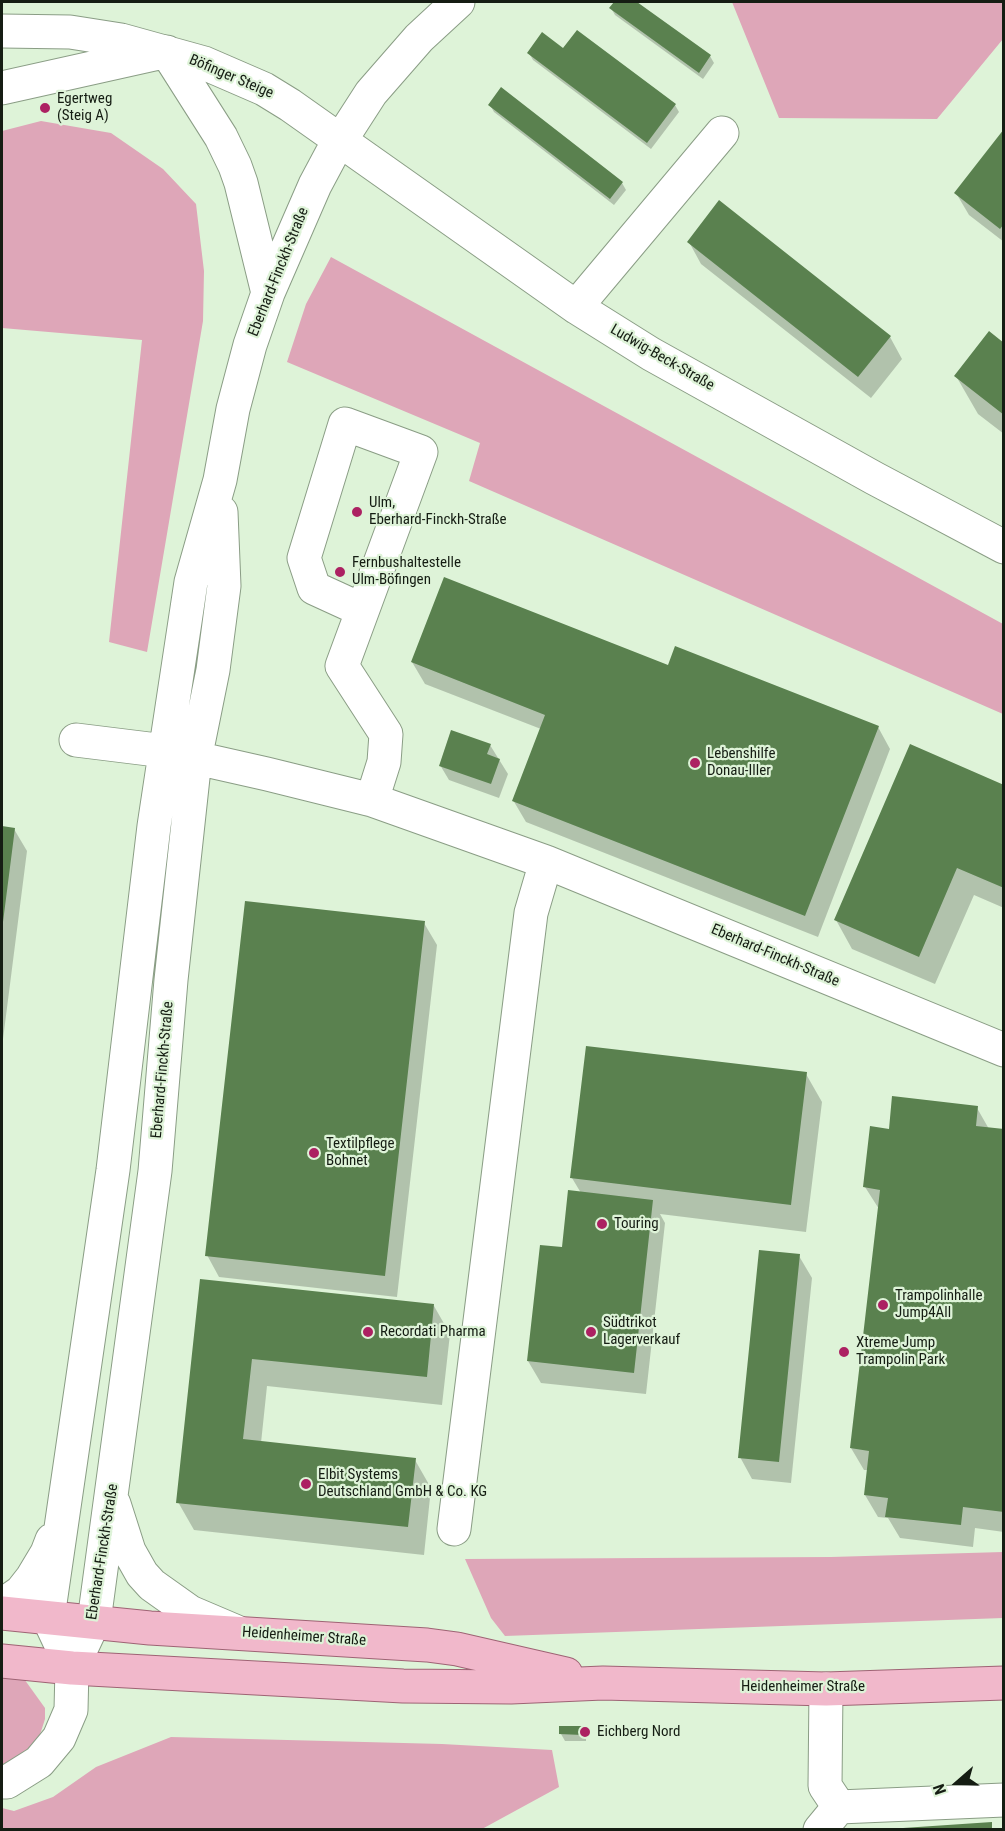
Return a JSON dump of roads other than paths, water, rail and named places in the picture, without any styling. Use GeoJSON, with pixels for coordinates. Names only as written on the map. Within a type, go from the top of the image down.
{"type":"FeatureCollection","features":[{"type":"Feature","properties":{"kind":"main road","name":"Heidenheimer Straße"},"geometry":{"type":"LineString","coordinates":[[2,1613],[150,1628],[427,1645],[457,1649],[603,1683]]}},
{"type":"Feature","properties":{"kind":"main road","name":"Heidenheimer Straße"},"geometry":{"type":"LineString","coordinates":[[2,1661],[72,1668],[403,1686],[511,1687],[603,1683],[826,1689],[1004,1683]]}},
{"type":"Feature","properties":{"kind":"street"},"geometry":{"type":"LineString","coordinates":[[340,140],[362,104],[381,80],[419,38],[458,2]]}},
{"type":"Feature","properties":{"kind":"street","name":"Böfinger Steige"},"geometry":{"type":"LineString","coordinates":[[2,31],[44,30],[86,34],[167,52],[218,69],[264,89],[340,140]]}},
{"type":"Feature","properties":{"kind":"street"},"geometry":{"type":"LineString","coordinates":[[2,88],[167,52],[221,137],[235,166],[268,293]]}},
{"type":"Feature","properties":{"kind":"street"},"geometry":{"type":"LineString","coordinates":[[576,307],[722,133]]}},
{"type":"Feature","properties":{"kind":"street","name":"Eberhard-Finckh-Straße"},"geometry":{"type":"LineString","coordinates":[[72,1668],[94,1621],[155,1171],[171,980],[180,755],[191,582],[220,480],[242,375],[268,293],[315,185],[340,140]]}},
{"type":"Feature","properties":{"kind":"street","name":"Ludwig-Beck-Straße"},"geometry":{"type":"LineString","coordinates":[[340,140],[576,307],[651,354],[874,478],[1004,547]]}},
{"type":"Feature","properties":{"kind":"street"},"geometry":{"type":"LineString","coordinates":[[362,610],[314,588],[303,558],[345,424],[421,452],[342,666],[386,734],[384,762],[372,800]]}},
{"type":"Feature","properties":{"kind":"street"},"geometry":{"type":"LineString","coordinates":[[76,740],[180,755]]}},
{"type":"Feature","properties":{"kind":"street","name":"Eberhard-Finckh-Straße"},"geometry":{"type":"LineString","coordinates":[[180,755],[372,800],[546,862],[1004,1050]]}},
{"type":"Feature","properties":{"kind":"street","name":"Eberhard-Finckh-Straße"},"geometry":{"type":"LineString","coordinates":[[48,1617],[113,1170],[154,826],[180,755]]}},
{"type":"Feature","properties":{"kind":"street"},"geometry":{"type":"LineString","coordinates":[[454,1529],[531,913],[546,862]]}},
{"type":"Feature","properties":{"kind":"street"},"geometry":{"type":"LineString","coordinates":[[112,1493],[123,1537],[142,1575],[162,1594],[190,1612],[238,1633]]}},
{"type":"Feature","properties":{"kind":"street"},"geometry":{"type":"LineString","coordinates":[[2,1605],[21,1592],[32,1578],[47,1553],[64,1508]]}},
{"type":"Feature","properties":{"kind":"street"},"geometry":{"type":"LineString","coordinates":[[2,1782],[7,1782],[39,1762],[59,1738],[70,1710],[72,1668],[48,1617]]}},
{"type":"Feature","properties":{"kind":"street"},"geometry":{"type":"LineString","coordinates":[[826,1689],[825,1786],[830,1818],[1004,1800]]}},
{"type":"Feature","properties":{"kind":"place","name":"Egertweg (Steig A)"},"geometry":{"type":"Point","coordinates":[45,108]}},
{"type":"Feature","properties":{"kind":"place","name":"Ulm, Eberhard-Finckh-Straße"},"geometry":{"type":"Point","coordinates":[357,512]}},
{"type":"Feature","properties":{"kind":"place","name":"Fernbushaltestelle Ulm-Böfingen"},"geometry":{"type":"Point","coordinates":[340,572]}},
{"type":"Feature","properties":{"kind":"place","name":"Lebenshilfe Donau-Iller"},"geometry":{"type":"Point","coordinates":[695,763]}},
{"type":"Feature","properties":{"kind":"place","name":"Textilpflege Bohnet"},"geometry":{"type":"Point","coordinates":[314,1153]}},
{"type":"Feature","properties":{"kind":"place","name":"Touring"},"geometry":{"type":"Point","coordinates":[602,1224]}},
{"type":"Feature","properties":{"kind":"place","name":"Trampolinhalle Jump4All"},"geometry":{"type":"Point","coordinates":[883,1305]}},
{"type":"Feature","properties":{"kind":"place","name":"Recordati Pharma"},"geometry":{"type":"Point","coordinates":[368,1332]}},
{"type":"Feature","properties":{"kind":"place","name":"Südtrikot Lagerverkauf"},"geometry":{"type":"Point","coordinates":[591,1332]}},
{"type":"Feature","properties":{"kind":"place","name":"Xtreme Jump Trampolin Park"},"geometry":{"type":"Point","coordinates":[844,1352]}},
{"type":"Feature","properties":{"kind":"place","name":"Elbit Systems Deutschland GmbH & Co. KG"},"geometry":{"type":"Point","coordinates":[306,1484]}},
{"type":"Feature","properties":{"kind":"place","name":"Eichberg Nord"},"geometry":{"type":"Point","coordinates":[585,1732]}}]}
